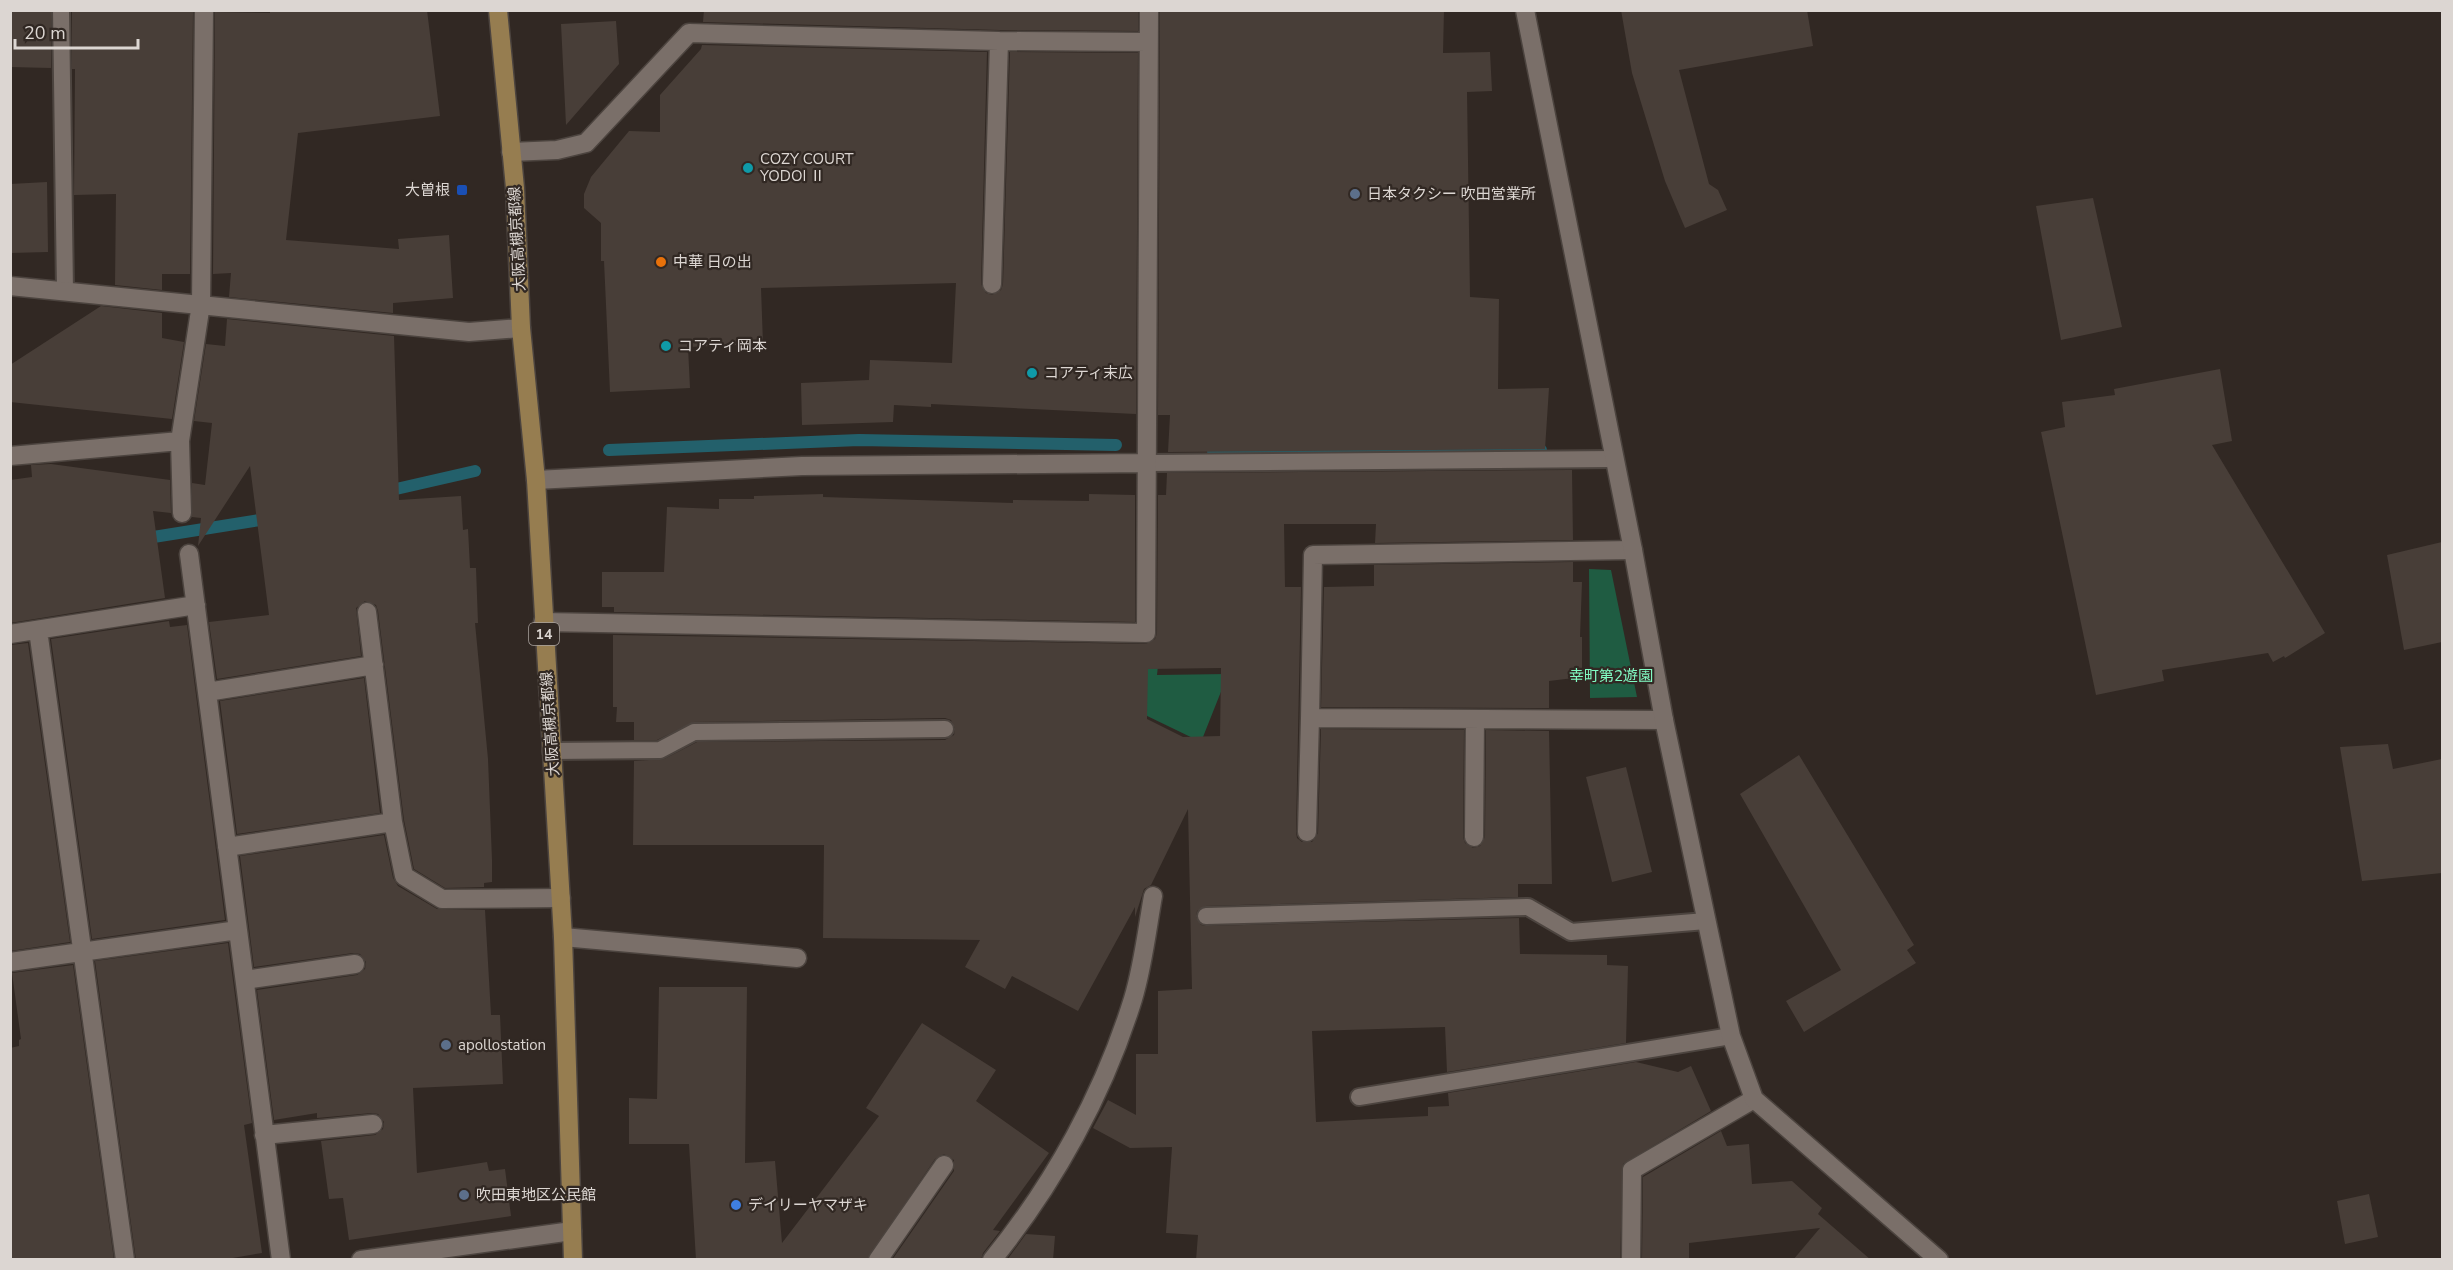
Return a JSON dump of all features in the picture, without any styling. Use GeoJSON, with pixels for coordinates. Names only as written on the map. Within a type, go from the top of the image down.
{"type":"FeatureCollection","features":[{"type":"Feature","properties":{"kind":"main road","name":"大阪高槻京都線"},"geometry":{"type":"LineString","coordinates":[[498,10],[511,152],[521,328],[536,480],[563,937],[573,1260]]}},
{"type":"Feature","properties":{"kind":"street"},"geometry":{"type":"LineString","coordinates":[[182,513],[180,441],[201,304],[204,10]]}},
{"type":"Feature","properties":{"kind":"street"},"geometry":{"type":"LineString","coordinates":[[543,622],[1146,633],[1149,10]]}},
{"type":"Feature","properties":{"kind":"street"},"geometry":{"type":"LineString","coordinates":[[1525,10],[1634,550],[1664,720],[1731,1036],[1754,1098],[1940,1260]]}},
{"type":"Feature","properties":{"kind":"street"},"geometry":{"type":"LineString","coordinates":[[511,152],[557,150],[586,143],[689,33],[999,41],[1148,42]]}},
{"type":"Feature","properties":{"kind":"street"},"geometry":{"type":"LineString","coordinates":[[992,284],[999,41]]}},
{"type":"Feature","properties":{"kind":"street"},"geometry":{"type":"LineString","coordinates":[[10,286],[469,332],[521,328]]}},
{"type":"Feature","properties":{"kind":"street"},"geometry":{"type":"LineString","coordinates":[[10,456],[180,441]]}},
{"type":"Feature","properties":{"kind":"street"},"geometry":{"type":"LineString","coordinates":[[536,480],[802,466],[1147,463]]}},
{"type":"Feature","properties":{"kind":"street"},"geometry":{"type":"LineString","coordinates":[[1306,832],[1313,555],[1634,550]]}},
{"type":"Feature","properties":{"kind":"street"},"geometry":{"type":"LineString","coordinates":[[189,554],[281,1260]]}},
{"type":"Feature","properties":{"kind":"street"},"geometry":{"type":"LineString","coordinates":[[10,634],[196,605]]}},
{"type":"Feature","properties":{"kind":"street"},"geometry":{"type":"LineString","coordinates":[[367,612],[393,822],[404,876],[441,899],[561,898]]}},
{"type":"Feature","properties":{"kind":"street"},"geometry":{"type":"LineString","coordinates":[[38,630],[124,1260]]}},
{"type":"Feature","properties":{"kind":"street"},"geometry":{"type":"LineString","coordinates":[[207,692],[374,665]]}},
{"type":"Feature","properties":{"kind":"street"},"geometry":{"type":"LineString","coordinates":[[1310,718],[1664,720]]}},
{"type":"Feature","properties":{"kind":"street"},"geometry":{"type":"LineString","coordinates":[[1474,837],[1475,719]]}},
{"type":"Feature","properties":{"kind":"street"},"geometry":{"type":"LineString","coordinates":[[228,847],[393,822]]}},
{"type":"Feature","properties":{"kind":"street"},"geometry":{"type":"LineString","coordinates":[[992,1260],[1062,1158],[1105,1076],[1133,998],[1154,896]]}},
{"type":"Feature","properties":{"kind":"street"},"geometry":{"type":"LineString","coordinates":[[10,962],[238,930]]}},
{"type":"Feature","properties":{"kind":"street"},"geometry":{"type":"LineString","coordinates":[[563,937],[797,958]]}},
{"type":"Feature","properties":{"kind":"street"},"geometry":{"type":"LineString","coordinates":[[244,980],[355,964]]}},
{"type":"Feature","properties":{"kind":"street"},"geometry":{"type":"LineString","coordinates":[[1631,1260],[1632,1170],[1754,1098]]}},
{"type":"Feature","properties":{"kind":"street"},"geometry":{"type":"LineString","coordinates":[[264,1135],[373,1124]]}},
{"type":"Feature","properties":{"kind":"street"},"geometry":{"type":"LineString","coordinates":[[878,1260],[944,1165]]}},
{"type":"Feature","properties":{"kind":"street"},"geometry":{"type":"LineString","coordinates":[[360,1260],[431,1255],[572,1231]]}},
{"type":"Feature","properties":{"kind":"lane"},"geometry":{"type":"LineString","coordinates":[[61,10],[65,291]]}},
{"type":"Feature","properties":{"kind":"lane"},"geometry":{"type":"LineString","coordinates":[[1147,463],[1615,459]]}},
{"type":"Feature","properties":{"kind":"lane"},"geometry":{"type":"LineString","coordinates":[[552,751],[660,750],[694,732],[945,729]]}},
{"type":"Feature","properties":{"kind":"lane"},"geometry":{"type":"LineString","coordinates":[[1206,916],[1528,907],[1571,932],[1706,921]]}},
{"type":"Feature","properties":{"kind":"lane"},"geometry":{"type":"LineString","coordinates":[[1359,1097],[1731,1036]]}},
{"type":"Feature","properties":{"kind":"green space","name":"幸町第2遊園"},"geometry":{"type":"Polygon","coordinates":[[[1589,569],[1611,570],[1637,697],[1590,698],[1589,569]]]}},
{"type":"Feature","properties":{"kind":"green space"},"geometry":{"type":"Polygon","coordinates":[[[1143,656],[1159,656],[1157,675],[1228,674],[1201,742],[1141,713],[1143,656]]]}},
{"type":"Feature","properties":{"kind":"building"},"geometry":{"type":"Polygon","coordinates":[[[72,10],[193,12],[190,274],[162,274],[162,290],[115,285],[116,194],[74,195],[75,69],[72,69],[72,10]]]}},
{"type":"Feature","properties":{"kind":"building"},"geometry":{"type":"Polygon","coordinates":[[[270,10],[427,10],[440,116],[298,133],[286,240],[399,249],[398,239],[449,235],[453,298],[393,303],[393,313],[229,297],[231,273],[213,274],[215,12],[270,13],[270,10]]]}},
{"type":"Feature","properties":{"kind":"building"},"geometry":{"type":"Polygon","coordinates":[[[704,10],[1138,10],[1138,31],[999,30],[703,22],[704,10]]]}},
{"type":"Feature","properties":{"kind":"building"},"geometry":{"type":"Polygon","coordinates":[[[1160,10],[1444,10],[1443,53],[1490,52],[1492,91],[1467,92],[1470,297],[1499,299],[1498,389],[1549,388],[1545,449],[1168,452],[1170,415],[1158,415],[1160,10]]]}},
{"type":"Feature","properties":{"kind":"building"},"geometry":{"type":"Polygon","coordinates":[[[1621,10],[1807,10],[1813,46],[1679,70],[1709,184],[1718,190],[1727,210],[1685,228],[1665,181],[1632,73],[1621,10]]]}},
{"type":"Feature","properties":{"kind":"building"},"geometry":{"type":"Polygon","coordinates":[[[10,11],[51,12],[51,68],[10,67],[10,11]]]}},
{"type":"Feature","properties":{"kind":"building"},"geometry":{"type":"Polygon","coordinates":[[[616,21],[619,64],[566,125],[561,24],[616,21]]]}},
{"type":"Feature","properties":{"kind":"building"},"geometry":{"type":"Polygon","coordinates":[[[702,45],[987,52],[981,284],[986,293],[992,295],[1001,290],[1003,284],[1010,52],[1138,53],[1136,414],[931,404],[931,407],[894,405],[893,422],[802,425],[801,383],[869,380],[870,360],[952,363],[956,283],[761,288],[763,344],[688,347],[690,388],[610,392],[604,261],[601,261],[601,223],[584,208],[584,194],[591,177],[629,131],[660,132],[660,95],[701,49],[702,45]]]}},
{"type":"Feature","properties":{"kind":"building"},"geometry":{"type":"Polygon","coordinates":[[[47,182],[48,252],[10,253],[10,184],[47,182]]]}},
{"type":"Feature","properties":{"kind":"building"},"geometry":{"type":"Polygon","coordinates":[[[2093,198],[2122,327],[2061,340],[2036,206],[2093,198]]]}},
{"type":"Feature","properties":{"kind":"building"},"geometry":{"type":"Polygon","coordinates":[[[101,306],[162,313],[162,338],[184,342],[172,419],[10,402],[10,365],[101,306]]]}},
{"type":"Feature","properties":{"kind":"building"},"geometry":{"type":"Polygon","coordinates":[[[227,319],[394,336],[399,500],[461,496],[463,530],[468,529],[470,568],[476,568],[478,623],[475,623],[488,759],[492,860],[492,882],[484,883],[484,887],[445,888],[414,869],[404,820],[376,605],[365,601],[356,608],[361,656],[217,679],[209,622],[269,615],[250,466],[198,546],[201,518],[192,517],[192,483],[205,485],[212,423],[194,421],[206,344],[225,346],[227,319]]]}},
{"type":"Feature","properties":{"kind":"building"},"geometry":{"type":"Polygon","coordinates":[[[2220,369],[2232,441],[2212,445],[2325,633],[2285,658],[2284,656],[2273,662],[2268,653],[2162,670],[2164,681],[2096,695],[2041,432],[2065,427],[2062,402],[2115,395],[2114,389],[2220,369]]]}},
{"type":"Feature","properties":{"kind":"building"},"geometry":{"type":"Polygon","coordinates":[[[51,464],[170,480],[171,513],[153,511],[165,598],[10,623],[10,480],[32,477],[31,465],[51,464]]]}},
{"type":"Feature","properties":{"kind":"building"},"geometry":{"type":"Polygon","coordinates":[[[1572,470],[1573,540],[1375,543],[1376,524],[1284,524],[1285,587],[1301,587],[1297,838],[1302,842],[1312,842],[1318,833],[1321,729],[1464,730],[1463,837],[1465,843],[1473,848],[1480,846],[1485,837],[1486,730],[1549,731],[1552,884],[1518,884],[1518,897],[1206,906],[1197,911],[1196,917],[1201,925],[1206,926],[1519,918],[1520,954],[1607,955],[1607,965],[1628,966],[1626,1043],[1447,1072],[1445,1027],[1312,1031],[1316,1122],[1428,1116],[1428,1107],[1449,1106],[1448,1093],[1636,1062],[1678,1072],[1691,1066],[1711,1111],[1623,1164],[1620,1260],[1196,1260],[1198,1235],[1166,1233],[1172,1147],[1130,1148],[1093,1128],[1108,1100],[1136,1115],[1136,1054],[1158,1054],[1158,991],[1192,989],[1188,809],[1151,885],[1144,889],[1135,917],[1135,907],[1078,1011],[1012,976],[1005,989],[965,967],[980,940],[823,938],[824,845],[633,845],[634,761],[664,759],[697,742],[945,740],[954,735],[955,728],[951,720],[945,718],[694,722],[657,740],[634,740],[634,722],[616,722],[617,707],[613,707],[613,635],[1146,644],[1155,639],[1157,633],[1158,495],[1166,495],[1167,473],[1572,470]],[[1221,668],[1148,669],[1147,719],[1183,737],[1220,736],[1221,668]]]}},
{"type":"Feature","properties":{"kind":"building"},"geometry":{"type":"Polygon","coordinates":[[[823,494],[823,497],[1013,503],[1013,500],[1089,501],[1089,494],[1135,495],[1135,622],[614,612],[614,607],[602,607],[602,572],[664,572],[667,507],[719,509],[719,499],[823,494]]]}},
{"type":"Feature","properties":{"kind":"building"},"geometry":{"type":"Polygon","coordinates":[[[2442,542],[2442,642],[2404,650],[2387,555],[2442,542]]]}},
{"type":"Feature","properties":{"kind":"building"},"geometry":{"type":"Polygon","coordinates":[[[1573,562],[1573,582],[1582,582],[1580,637],[1582,637],[1582,677],[1549,681],[1549,708],[1321,707],[1324,587],[1374,586],[1374,565],[1573,562]]]}},
{"type":"Feature","properties":{"kind":"building"},"geometry":{"type":"Polygon","coordinates":[[[169,621],[170,627],[187,625],[225,920],[92,939],[51,639],[169,621]]]}},
{"type":"Feature","properties":{"kind":"building"},"geometry":{"type":"Polygon","coordinates":[[[28,643],[70,942],[10,951],[10,645],[28,643]]]}},
{"type":"Feature","properties":{"kind":"building"},"geometry":{"type":"Polygon","coordinates":[[[364,678],[380,813],[237,834],[220,701],[364,678]]]}},
{"type":"Feature","properties":{"kind":"building"},"geometry":{"type":"Polygon","coordinates":[[[2388,744],[2393,769],[2442,759],[2442,873],[2362,881],[2340,747],[2388,744]]]}},
{"type":"Feature","properties":{"kind":"building"},"geometry":{"type":"Polygon","coordinates":[[[1799,755],[1914,945],[1907,950],[1916,963],[1804,1032],[1786,1001],[1841,970],[1740,794],[1799,755]]]}},
{"type":"Feature","properties":{"kind":"building"},"geometry":{"type":"Polygon","coordinates":[[[1626,767],[1652,872],[1612,882],[1586,777],[1626,767]]]}},
{"type":"Feature","properties":{"kind":"building"},"geometry":{"type":"Polygon","coordinates":[[[384,835],[393,878],[398,886],[437,909],[485,910],[491,1015],[500,1015],[503,1084],[413,1088],[417,1173],[487,1162],[489,1171],[505,1169],[511,1216],[349,1240],[343,1198],[329,1199],[321,1141],[375,1135],[383,1129],[384,1122],[378,1114],[372,1113],[317,1118],[317,1113],[274,1120],[257,990],[357,975],[365,969],[366,962],[360,954],[353,953],[254,967],[240,856],[384,835]]]}},
{"type":"Feature","properties":{"kind":"building"},"geometry":{"type":"Polygon","coordinates":[[[228,943],[252,1123],[244,1125],[262,1253],[221,1260],[136,1260],[95,961],[228,943]]]}},
{"type":"Feature","properties":{"kind":"building"},"geometry":{"type":"Polygon","coordinates":[[[73,965],[114,1260],[10,1260],[10,1048],[19,1046],[21,1039],[12,973],[73,965]]]}},
{"type":"Feature","properties":{"kind":"building"},"geometry":{"type":"Polygon","coordinates":[[[659,987],[747,987],[745,1163],[775,1161],[782,1243],[879,1116],[866,1108],[922,1023],[996,1070],[976,1101],[1049,1153],[993,1230],[1000,1231],[983,1253],[981,1260],[892,1260],[954,1171],[954,1160],[944,1154],[935,1159],[867,1260],[696,1260],[689,1144],[629,1144],[629,1098],[657,1099],[659,987]]]}},
{"type":"Feature","properties":{"kind":"building"},"geometry":{"type":"Polygon","coordinates":[[[1721,1131],[1727,1146],[1749,1144],[1752,1184],[1792,1181],[1822,1208],[1818,1214],[1871,1260],[1793,1260],[1820,1228],[1689,1243],[1689,1260],[1642,1260],[1643,1177],[1721,1131]]]}},
{"type":"Feature","properties":{"kind":"building"},"geometry":{"type":"Polygon","coordinates":[[[2369,1194],[2378,1237],[2345,1244],[2337,1201],[2369,1194]]]}},
{"type":"Feature","properties":{"kind":"building"},"geometry":{"type":"Polygon","coordinates":[[[1026,1234],[1055,1236],[1053,1260],[1007,1260],[1026,1234]]]}},
{"type":"Feature","properties":{"kind":"waterway"},"geometry":{"type":"LineString","coordinates":[[609,450],[859,440],[1116,445]]}},
{"type":"Feature","properties":{"kind":"waterway"},"geometry":{"type":"LineString","coordinates":[[1213,451],[1253,453],[1541,450]]}},
{"type":"Feature","properties":{"kind":"waterway"},"geometry":{"type":"LineString","coordinates":[[383,492],[475,471]]}},
{"type":"Feature","properties":{"kind":"waterway"},"geometry":{"type":"LineString","coordinates":[[141,539],[272,518]]}},
{"type":"Feature","properties":{"kind":"place","name":"COZY COURT YODOI Ⅱ"},"geometry":{"type":"Point","coordinates":[748,168]}},
{"type":"Feature","properties":{"kind":"place","name":"大曽根"},"geometry":{"type":"Point","coordinates":[462,190]}},
{"type":"Feature","properties":{"kind":"place","name":"日本タクシー 吹田営業所"},"geometry":{"type":"Point","coordinates":[1355,194]}},
{"type":"Feature","properties":{"kind":"place","name":"中華 日の出"},"geometry":{"type":"Point","coordinates":[661,262]}},
{"type":"Feature","properties":{"kind":"place","name":"コアティ岡本"},"geometry":{"type":"Point","coordinates":[666,346]}},
{"type":"Feature","properties":{"kind":"place","name":"コアティ末広"},"geometry":{"type":"Point","coordinates":[1032,373]}},
{"type":"Feature","properties":{"kind":"place","name":"apollostation"},"geometry":{"type":"Point","coordinates":[446,1045]}},
{"type":"Feature","properties":{"kind":"place","name":"吹田東地区公民館"},"geometry":{"type":"Point","coordinates":[464,1195]}},
{"type":"Feature","properties":{"kind":"place","name":"デイリーヤマザキ"},"geometry":{"type":"Point","coordinates":[736,1205]}}]}
